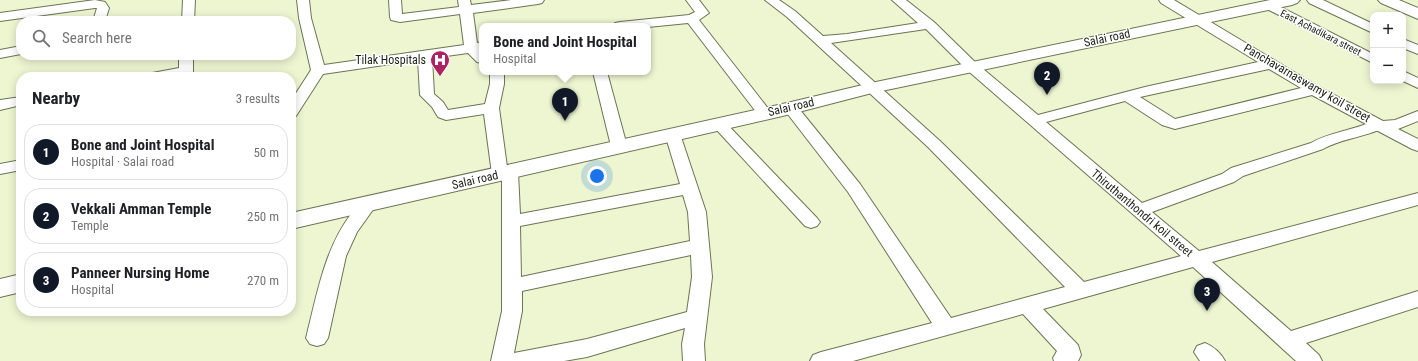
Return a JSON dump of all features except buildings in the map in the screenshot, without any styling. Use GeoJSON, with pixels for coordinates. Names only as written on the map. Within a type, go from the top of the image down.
{"type":"FeatureCollection","features":[{"type":"Feature","properties":{"kind":"main road"},"geometry":{"type":"LineString","coordinates":[[1386,0],[1418,14]]}},
{"type":"Feature","properties":{"kind":"main road","name":"Salai road"},"geometry":{"type":"LineString","coordinates":[[296,221],[791,108],[871,88],[1277,2]]}},
{"type":"Feature","properties":{"kind":"main road"},"geometry":{"type":"LineString","coordinates":[[0,288],[16,284]]}},
{"type":"Feature","properties":{"kind":"street"},"geometry":{"type":"LineString","coordinates":[[188,0],[188,16]]}},
{"type":"Feature","properties":{"kind":"street"},"geometry":{"type":"LineString","coordinates":[[296,105],[318,70],[305,18],[303,0]]}},
{"type":"Feature","properties":{"kind":"street"},"geometry":{"type":"LineString","coordinates":[[395,0],[396,18],[465,5],[541,0]]}},
{"type":"Feature","properties":{"kind":"street"},"geometry":{"type":"LineString","coordinates":[[651,23],[692,19],[703,13],[692,0]]}},
{"type":"Feature","properties":{"kind":"street"},"geometry":{"type":"LineString","coordinates":[[771,0],[791,14],[934,144],[1082,291]]}},
{"type":"Feature","properties":{"kind":"street","name":"Thiruthanthondri koil street"},"geometry":{"type":"LineString","coordinates":[[898,0],[928,25],[971,66],[1197,260],[1311,361]]}},
{"type":"Feature","properties":{"kind":"street","name":"Panchavarnaswamy koil street"},"geometry":{"type":"LineString","coordinates":[[1165,0],[1314,90],[1418,146]]}},
{"type":"Feature","properties":{"kind":"street"},"geometry":{"type":"LineString","coordinates":[[1313,0],[1370,28]]}},
{"type":"Feature","properties":{"kind":"street","name":"East Achadikara street"},"geometry":{"type":"LineString","coordinates":[[1277,2],[1370,57]]}},
{"type":"Feature","properties":{"kind":"street"},"geometry":{"type":"LineString","coordinates":[[0,16],[95,4],[102,5],[103,8],[101,16]]}},
{"type":"Feature","properties":{"kind":"street"},"geometry":{"type":"LineString","coordinates":[[318,70],[477,47],[465,5]]}},
{"type":"Feature","properties":{"kind":"street"},"geometry":{"type":"LineString","coordinates":[[692,19],[700,33],[764,114]]}},
{"type":"Feature","properties":{"kind":"street"},"geometry":{"type":"LineString","coordinates":[[820,40],[847,38],[928,25]]}},
{"type":"Feature","properties":{"kind":"street"},"geometry":{"type":"LineString","coordinates":[[1406,44],[1418,50]]}},
{"type":"Feature","properties":{"kind":"street"},"geometry":{"type":"LineString","coordinates":[[0,54],[16,51]]}},
{"type":"Feature","properties":{"kind":"street"},"geometry":{"type":"LineString","coordinates":[[425,54],[427,95],[438,105],[443,114],[446,115],[491,108]]}},
{"type":"Feature","properties":{"kind":"street"},"geometry":{"type":"LineString","coordinates":[[186,60],[186,72]]}},
{"type":"Feature","properties":{"kind":"street"},"geometry":{"type":"LineString","coordinates":[[1034,121],[1128,96],[1270,64]]}},
{"type":"Feature","properties":{"kind":"street"},"geometry":{"type":"LineString","coordinates":[[497,75],[498,80],[491,108],[505,173],[511,222],[512,311],[502,361]]}},
{"type":"Feature","properties":{"kind":"street"},"geometry":{"type":"LineString","coordinates":[[601,75],[619,146]]}},
{"type":"Feature","properties":{"kind":"street"},"geometry":{"type":"LineString","coordinates":[[1406,77],[1418,84]]}},
{"type":"Feature","properties":{"kind":"street"},"geometry":{"type":"LineString","coordinates":[[1128,96],[1167,122],[1175,124],[1314,90]]}},
{"type":"Feature","properties":{"kind":"street"},"geometry":{"type":"LineString","coordinates":[[0,105],[16,102]]}},
{"type":"Feature","properties":{"kind":"street"},"geometry":{"type":"LineString","coordinates":[[791,108],[854,188],[946,327]]}},
{"type":"Feature","properties":{"kind":"street"},"geometry":{"type":"LineString","coordinates":[[1139,210],[1228,178],[1237,172],[1317,146],[1327,140],[1351,135],[1373,127],[1398,124],[1418,116]]}},
{"type":"Feature","properties":{"kind":"street"},"geometry":{"type":"LineString","coordinates":[[720,124],[811,222]]}},
{"type":"Feature","properties":{"kind":"street"},"geometry":{"type":"LineString","coordinates":[[674,134],[697,212],[700,246],[702,277],[693,344],[694,361]]}},
{"type":"Feature","properties":{"kind":"street"},"geometry":{"type":"LineString","coordinates":[[0,169],[16,166]]}},
{"type":"Feature","properties":{"kind":"street"},"geometry":{"type":"LineString","coordinates":[[511,222],[690,188]]}},
{"type":"Feature","properties":{"kind":"street"},"geometry":{"type":"LineString","coordinates":[[821,361],[1418,199]]}},
{"type":"Feature","properties":{"kind":"street"},"geometry":{"type":"LineString","coordinates":[[317,338],[337,256],[350,230],[368,204]]}},
{"type":"Feature","properties":{"kind":"street"},"geometry":{"type":"LineString","coordinates":[[512,286],[700,246]]}},
{"type":"Feature","properties":{"kind":"street"},"geometry":{"type":"LineString","coordinates":[[1287,341],[1418,299]]}},
{"type":"Feature","properties":{"kind":"street"},"geometry":{"type":"LineString","coordinates":[[1028,306],[1070,351],[1070,354],[1064,358],[1065,361]]}},
{"type":"Feature","properties":{"kind":"street"},"geometry":{"type":"LineString","coordinates":[[517,361],[588,348],[697,317]]}},
{"type":"Feature","properties":{"kind":"place","name":"Tilak Hospitals"},"geometry":{"type":"Point","coordinates":[440,77]}},
{"type":"Feature","properties":{"kind":"place","name":"Vekkali Amman Temple"},"geometry":{"type":"Point","coordinates":[1047,95]}},
{"type":"Feature","properties":{"kind":"place","name":"Bone and Joint Hospital"},"geometry":{"type":"Point","coordinates":[565,121]}},
{"type":"Feature","properties":{"kind":"place","name":"Panneer Nursing Home"},"geometry":{"type":"Point","coordinates":[1207,311]}}]}
